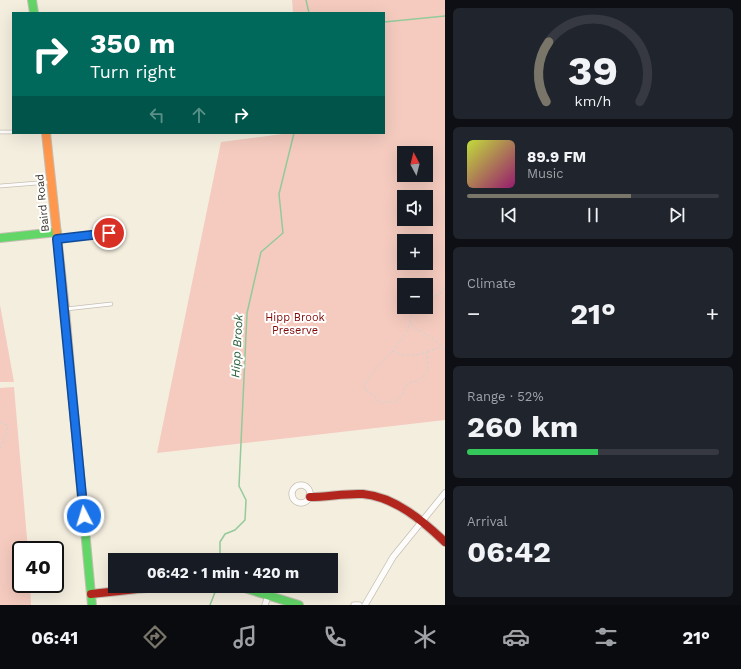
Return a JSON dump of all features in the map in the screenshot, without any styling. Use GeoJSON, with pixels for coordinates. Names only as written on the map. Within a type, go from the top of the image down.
{"type":"FeatureCollection","features":[{"type":"Feature","properties":{"kind":"street"},"geometry":{"type":"LineString","coordinates":[[32,0],[34,12]]}},
{"type":"Feature","properties":{"kind":"street","name":"Baird Road"},"geometry":{"type":"LineString","coordinates":[[46,134],[92,605]]}},
{"type":"Feature","properties":{"kind":"street"},"geometry":{"type":"LineString","coordinates":[[0,238],[57,236]]}},
{"type":"Feature","properties":{"kind":"street"},"geometry":{"type":"LineString","coordinates":[[365,605],[393,557],[445,493]]}},
{"type":"Feature","properties":{"kind":"street"},"geometry":{"type":"LineString","coordinates":[[310,496],[356,494],[369,495],[389,501],[421,521],[445,542]]}},
{"type":"Feature","properties":{"kind":"street"},"geometry":{"type":"LineString","coordinates":[[91,594],[108,592]]}},
{"type":"Feature","properties":{"kind":"street"},"geometry":{"type":"LineString","coordinates":[[259,593],[299,605]]}},
{"type":"Feature","properties":{"kind":"street"},"geometry":{"type":"LineString","coordinates":[[265,605],[268,596]]}},
{"type":"Feature","properties":{"kind":"street"},"geometry":{"type":"LineString","coordinates":[[354,605],[359,605]]}},
{"type":"Feature","properties":{"kind":"lane"},"geometry":{"type":"LineString","coordinates":[[0,132],[12,132]]}},
{"type":"Feature","properties":{"kind":"lane"},"geometry":{"type":"LineString","coordinates":[[0,186],[51,182]]}},
{"type":"Feature","properties":{"kind":"lane"},"geometry":{"type":"LineString","coordinates":[[57,236],[109,233]]}},
{"type":"Feature","properties":{"kind":"lane"},"geometry":{"type":"LineString","coordinates":[[64,309],[111,304]]}},
{"type":"Feature","properties":{"kind":"path"},"geometry":{"type":"LineString","coordinates":[[433,297],[438,295],[445,287]]}},
{"type":"Feature","properties":{"kind":"path"},"geometry":{"type":"LineString","coordinates":[[411,314],[410,323],[402,339],[393,351],[371,374],[365,385],[366,390],[374,395],[378,402],[395,402],[403,394],[403,390],[408,383],[418,381],[428,371],[427,352]]}},
{"type":"Feature","properties":{"kind":"path"},"geometry":{"type":"LineString","coordinates":[[410,323],[416,329],[433,338],[445,350]]}},
{"type":"Feature","properties":{"kind":"path"},"geometry":{"type":"LineString","coordinates":[[393,351],[411,356],[441,347]]}},
{"type":"Feature","properties":{"kind":"path"},"geometry":{"type":"LineString","coordinates":[[0,422],[8,427],[0,449]]}},
{"type":"Feature","properties":{"kind":"green space","name":"Hipp Brook Preserve"},"geometry":{"type":"Polygon","coordinates":[[[292,0],[445,0],[445,420],[157,453],[221,142],[282,134],[385,134],[385,12],[293,12],[292,0]]]}},
{"type":"Feature","properties":{"kind":"green space"},"geometry":{"type":"Polygon","coordinates":[[[0,305],[14,382],[0,382],[0,305]]]}},
{"type":"Feature","properties":{"kind":"green space"},"geometry":{"type":"Polygon","coordinates":[[[14,387],[27,541],[12,541],[12,593],[30,593],[31,605],[0,605],[0,388],[14,387]]]}},
{"type":"Feature","properties":{"kind":"waterway","name":"Hipp Brook"},"geometry":{"type":"LineString","coordinates":[[306,0],[309,12]]}},
{"type":"Feature","properties":{"kind":"waterway"},"geometry":{"type":"LineString","coordinates":[[385,22],[445,16]]}},
{"type":"Feature","properties":{"kind":"waterway","name":"Hipp Brook"},"geometry":{"type":"LineString","coordinates":[[220,553],[220,542],[225,534],[235,530],[245,520],[246,500],[239,486],[247,313],[261,252],[283,233],[279,194],[294,134]]}},
{"type":"Feature","properties":{"kind":"waterway","name":"Hipp Brook"},"geometry":{"type":"LineString","coordinates":[[210,605],[215,593]]}},
{"type":"Feature","properties":{"kind":"traffic: fast"},"geometry":{"type":"LineString","coordinates":[[32,0],[34,12]]}},
{"type":"Feature","properties":{"kind":"traffic: fast"},"geometry":{"type":"LineString","coordinates":[[0,238],[57,232]]}},
{"type":"Feature","properties":{"kind":"traffic: fast"},"geometry":{"type":"LineString","coordinates":[[73,401],[92,605]]}},
{"type":"Feature","properties":{"kind":"traffic: fast"},"geometry":{"type":"LineString","coordinates":[[260,593],[299,605]]}},
{"type":"Feature","properties":{"kind":"traffic: slow"},"geometry":{"type":"LineString","coordinates":[[46,134],[65,309],[73,401]]}},
{"type":"Feature","properties":{"kind":"traffic: jam"},"geometry":{"type":"LineString","coordinates":[[310,497],[350,494],[375,496],[408,511],[445,542]]}},
{"type":"Feature","properties":{"kind":"traffic: jam"},"geometry":{"type":"LineString","coordinates":[[91,594],[108,592]]}},
{"type":"Feature","properties":{"kind":"route"},"geometry":{"type":"LineString","coordinates":[[84,516],[57,239],[109,233]]}}]}
